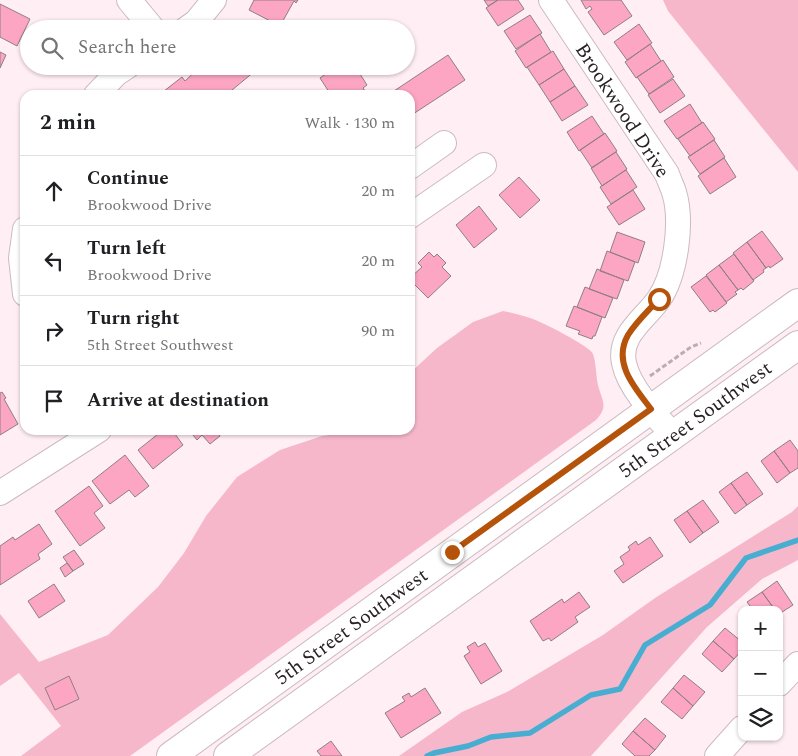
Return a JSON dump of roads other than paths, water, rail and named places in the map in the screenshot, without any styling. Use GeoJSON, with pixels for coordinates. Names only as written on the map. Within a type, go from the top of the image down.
{"type":"FeatureCollection","features":[{"type":"Feature","properties":{"kind":"main road","name":"5th Street Southwest"},"geometry":{"type":"LineString","coordinates":[[171,756],[798,303]]}},
{"type":"Feature","properties":{"kind":"main road","name":"5th Street Southwest"},"geometry":{"type":"LineString","coordinates":[[228,756],[798,345]]}},
{"type":"Feature","properties":{"kind":"street"},"geometry":{"type":"LineString","coordinates":[[129,0],[146,20]]}},
{"type":"Feature","properties":{"kind":"street"},"geometry":{"type":"LineString","coordinates":[[198,20],[214,0]]}},
{"type":"Feature","properties":{"kind":"street","name":"Brookwood Drive"},"geometry":{"type":"LineString","coordinates":[[551,0],[667,174],[674,193],[677,239],[671,272],[659,299],[629,334],[624,344],[623,354],[623,362],[631,382],[673,435]]}},
{"type":"Feature","properties":{"kind":"street"},"geometry":{"type":"LineString","coordinates":[[101,90],[115,75]]}},
{"type":"Feature","properties":{"kind":"street"},"geometry":{"type":"LineString","coordinates":[[415,163],[444,143]]}},
{"type":"Feature","properties":{"kind":"street"},"geometry":{"type":"LineString","coordinates":[[415,206],[484,165]]}},
{"type":"Feature","properties":{"kind":"street"},"geometry":{"type":"LineString","coordinates":[[0,493],[89,435]]}},
{"type":"Feature","properties":{"kind":"street"},"geometry":{"type":"LineString","coordinates":[[783,680],[798,664]]}},
{"type":"Feature","properties":{"kind":"street"},"geometry":{"type":"LineString","coordinates":[[718,756],[738,733]]}},
{"type":"Feature","properties":{"kind":"waterway"},"geometry":{"type":"LineString","coordinates":[[427,756],[468,746],[491,737],[530,733],[591,695],[620,689],[645,645],[710,605],[746,558],[798,540]]}}]}
